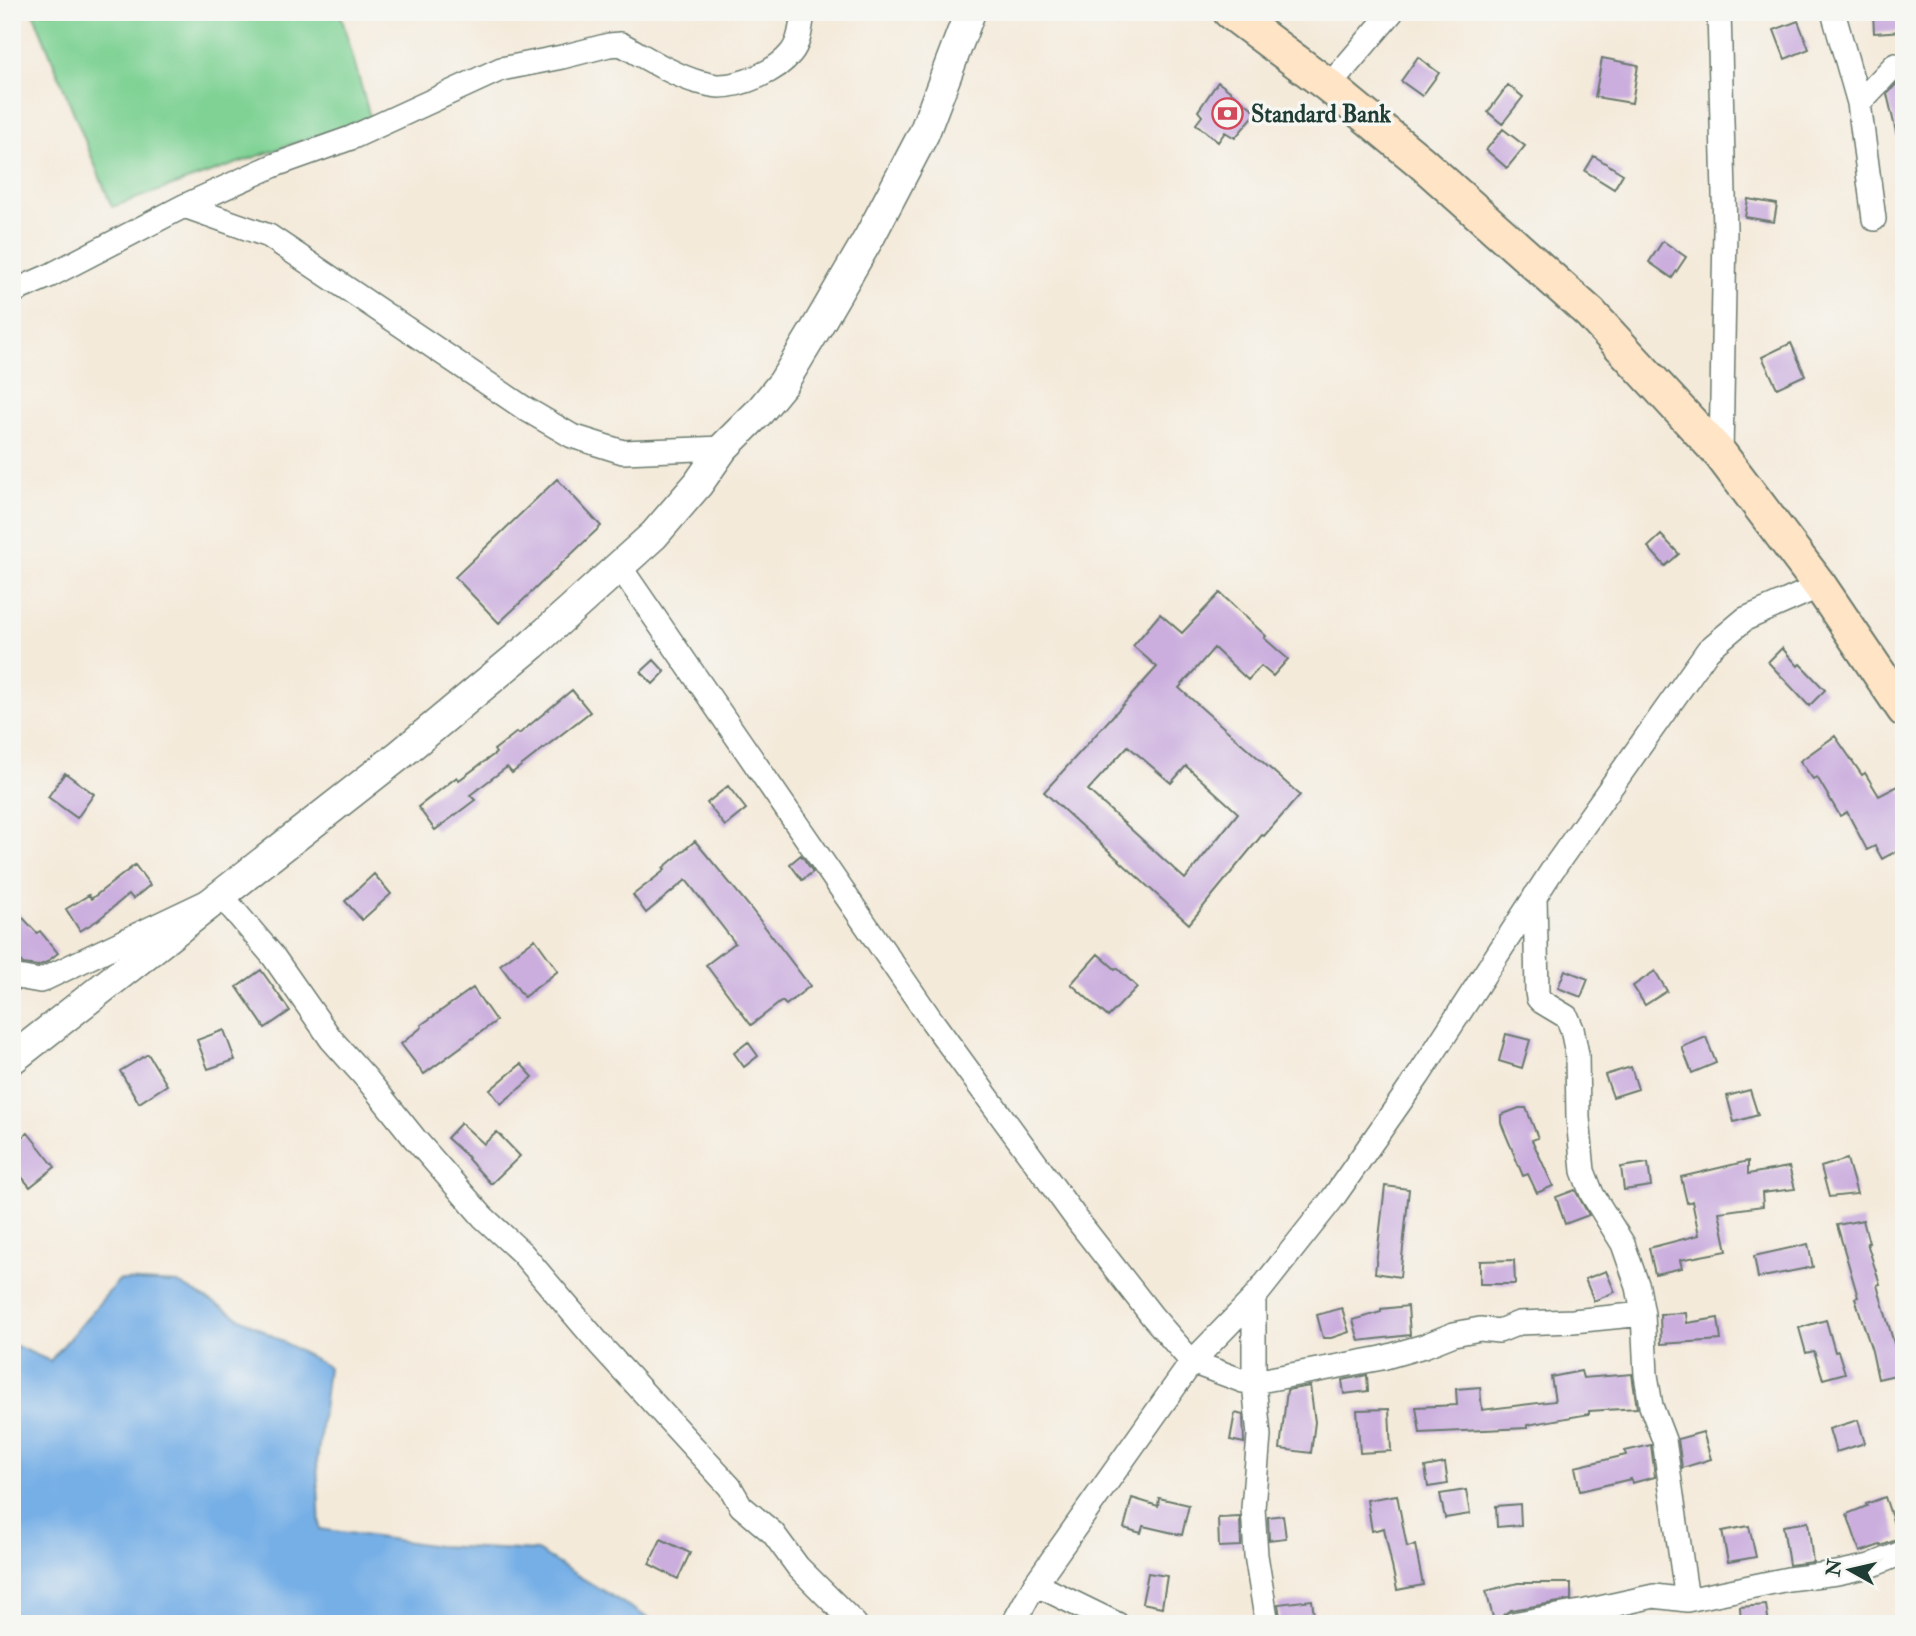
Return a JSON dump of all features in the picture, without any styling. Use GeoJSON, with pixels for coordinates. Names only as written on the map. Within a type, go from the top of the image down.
{"type":"FeatureCollection","features":[{"type":"Feature","properties":{"kind":"main road"},"geometry":{"type":"LineString","coordinates":[[1230,12],[1329,86],[1421,162],[1590,313],[1721,455],[1820,586],[1904,710]]}},
{"type":"Feature","properties":{"kind":"street"},"geometry":{"type":"LineString","coordinates":[[12,292],[50,276],[184,206],[275,166],[351,138],[501,69],[621,44],[697,82],[720,86],[751,79],[774,68],[792,52],[801,32],[803,12]]}},
{"type":"Feature","properties":{"kind":"street"},"geometry":{"type":"LineString","coordinates":[[12,1059],[401,754],[654,535],[698,484],[723,448],[783,383],[870,236],[924,133],[970,12]]}},
{"type":"Feature","properties":{"kind":"street"},"geometry":{"type":"LineString","coordinates":[[1329,86],[1392,12]]}},
{"type":"Feature","properties":{"kind":"street"},"geometry":{"type":"LineString","coordinates":[[1719,12],[1725,230],[1721,455]]}},
{"type":"Feature","properties":{"kind":"street"},"geometry":{"type":"LineString","coordinates":[[1833,12],[1859,103],[1874,219]]}},
{"type":"Feature","properties":{"kind":"street"},"geometry":{"type":"LineString","coordinates":[[1859,103],[1895,65],[1904,70]]}},
{"type":"Feature","properties":{"kind":"street"},"geometry":{"type":"LineString","coordinates":[[184,206],[269,236],[524,408],[572,436],[623,452],[723,448]]}},
{"type":"Feature","properties":{"kind":"street"},"geometry":{"type":"LineString","coordinates":[[620,567],[932,1021],[1097,1245],[1192,1362],[1243,1381],[1254,1382],[1382,1358],[1454,1334],[1480,1329],[1499,1331],[1519,1323],[1643,1314]]}},
{"type":"Feature","properties":{"kind":"street"},"geometry":{"type":"LineString","coordinates":[[1013,1624],[1035,1584],[1192,1362],[1254,1298],[1333,1198],[1419,1075],[1553,869],[1707,650],[1745,619],[1820,586]]}},
{"type":"Feature","properties":{"kind":"street"},"geometry":{"type":"LineString","coordinates":[[12,976],[40,981],[221,895]]}},
{"type":"Feature","properties":{"kind":"street"},"geometry":{"type":"LineString","coordinates":[[221,895],[273,956],[331,1040],[366,1078],[415,1139],[483,1217],[522,1253],[601,1346],[730,1487],[741,1506],[773,1533],[798,1567],[855,1624]]}},
{"type":"Feature","properties":{"kind":"street"},"geometry":{"type":"LineString","coordinates":[[1535,896],[1538,998],[1567,1017],[1572,1029],[1577,1054],[1578,1118],[1583,1171],[1592,1194],[1623,1244],[1638,1287],[1643,1314],[1646,1375],[1651,1406],[1664,1440],[1687,1601]]}},
{"type":"Feature","properties":{"kind":"street"},"geometry":{"type":"LineString","coordinates":[[1254,1298],[1254,1382],[1259,1436],[1253,1508],[1256,1555],[1267,1624]]}},
{"type":"Feature","properties":{"kind":"street"},"geometry":{"type":"LineString","coordinates":[[1513,1624],[1654,1596],[1687,1601],[1788,1579],[1870,1566],[1904,1552]]}},
{"type":"Feature","properties":{"kind":"street"},"geometry":{"type":"LineString","coordinates":[[1035,1584],[1117,1624]]}},
{"type":"Feature","properties":{"kind":"green space"},"geometry":{"type":"Polygon","coordinates":[[[33,12],[340,12],[370,117],[112,207],[33,12]]]}},
{"type":"Feature","properties":{"kind":"water"},"geometry":{"type":"Polygon","coordinates":[[[119,1280],[178,1283],[328,1367],[317,1462],[320,1529],[437,1546],[537,1551],[658,1624],[12,1624],[12,1344],[50,1361],[119,1280]]]}},
{"type":"Feature","properties":{"kind":"building"},"geometry":{"type":"Polygon","coordinates":[[[1873,12],[1904,12],[1904,31],[1874,33],[1873,12]]]}},
{"type":"Feature","properties":{"kind":"building"},"geometry":{"type":"Polygon","coordinates":[[[1798,21],[1809,49],[1785,59],[1774,30],[1798,21]]]}},
{"type":"Feature","properties":{"kind":"building"},"geometry":{"type":"Polygon","coordinates":[[[1418,57],[1439,73],[1422,96],[1401,81],[1418,57]]]}},
{"type":"Feature","properties":{"kind":"building"},"geometry":{"type":"Polygon","coordinates":[[[1602,58],[1638,65],[1632,103],[1595,97],[1602,58]]]}},
{"type":"Feature","properties":{"kind":"building","name":"Standard Bank"},"geometry":{"type":"Polygon","coordinates":[[[1218,82],[1257,112],[1235,138],[1225,132],[1218,142],[1196,124],[1202,116],[1198,111],[1218,82]]]}},
{"type":"Feature","properties":{"kind":"building"},"geometry":{"type":"Polygon","coordinates":[[[1898,82],[1904,84],[1904,135],[1897,136],[1887,94],[1898,82]]]}},
{"type":"Feature","properties":{"kind":"building"},"geometry":{"type":"Polygon","coordinates":[[[1508,85],[1523,97],[1502,124],[1488,112],[1508,85]]]}},
{"type":"Feature","properties":{"kind":"building"},"geometry":{"type":"Polygon","coordinates":[[[1503,129],[1525,146],[1507,168],[1486,150],[1503,129]]]}},
{"type":"Feature","properties":{"kind":"building"},"geometry":{"type":"Polygon","coordinates":[[[1594,156],[1623,174],[1614,189],[1585,171],[1594,156]]]}},
{"type":"Feature","properties":{"kind":"building"},"geometry":{"type":"Polygon","coordinates":[[[1748,199],[1777,204],[1774,222],[1745,217],[1748,199]]]}},
{"type":"Feature","properties":{"kind":"building"},"geometry":{"type":"Polygon","coordinates":[[[1663,241],[1686,257],[1672,278],[1649,262],[1663,241]]]}},
{"type":"Feature","properties":{"kind":"building"},"geometry":{"type":"Polygon","coordinates":[[[1791,343],[1805,375],[1777,388],[1762,357],[1791,343]]]}},
{"type":"Feature","properties":{"kind":"building"},"geometry":{"type":"Polygon","coordinates":[[[557,479],[601,526],[499,623],[455,577],[557,479]]]}},
{"type":"Feature","properties":{"kind":"building"},"geometry":{"type":"Polygon","coordinates":[[[1661,535],[1679,554],[1665,566],[1648,547],[1661,535]]]}},
{"type":"Feature","properties":{"kind":"building"},"geometry":{"type":"Polygon","coordinates":[[[1220,593],[1288,659],[1273,676],[1261,666],[1248,680],[1214,648],[1179,688],[1300,795],[1264,836],[1262,835],[1189,924],[1044,792],[1157,667],[1133,646],[1160,614],[1182,633],[1220,593]],[[1128,746],[1088,790],[1185,879],[1238,813],[1186,766],[1171,783],[1128,746]]]}},
{"type":"Feature","properties":{"kind":"building"},"geometry":{"type":"Polygon","coordinates":[[[1782,648],[1825,690],[1809,706],[1768,662],[1782,648]]]}},
{"type":"Feature","properties":{"kind":"building"},"geometry":{"type":"Polygon","coordinates":[[[654,660],[665,672],[653,684],[641,672],[654,660]]]}},
{"type":"Feature","properties":{"kind":"building"},"geometry":{"type":"Polygon","coordinates":[[[572,690],[590,712],[512,773],[507,767],[470,795],[475,800],[435,830],[418,807],[457,777],[459,780],[496,753],[494,750],[517,732],[519,734],[572,690]]]}},
{"type":"Feature","properties":{"kind":"building"},"geometry":{"type":"Polygon","coordinates":[[[1835,736],[1862,775],[1865,773],[1879,796],[1898,786],[1904,796],[1904,847],[1882,859],[1875,846],[1867,850],[1847,812],[1840,816],[1817,777],[1813,779],[1800,761],[1835,736]]]}},
{"type":"Feature","properties":{"kind":"building"},"geometry":{"type":"Polygon","coordinates":[[[65,773],[94,794],[77,818],[48,797],[65,773]]]}},
{"type":"Feature","properties":{"kind":"building"},"geometry":{"type":"Polygon","coordinates":[[[728,786],[746,809],[725,826],[707,803],[728,786]]]}},
{"type":"Feature","properties":{"kind":"building"},"geometry":{"type":"Polygon","coordinates":[[[695,841],[810,986],[786,1005],[782,1001],[751,1025],[706,965],[735,943],[686,880],[646,913],[633,895],[665,870],[663,868],[695,841]]]}},
{"type":"Feature","properties":{"kind":"building"},"geometry":{"type":"Polygon","coordinates":[[[801,855],[813,872],[802,880],[790,864],[801,855]]]}},
{"type":"Feature","properties":{"kind":"building"},"geometry":{"type":"Polygon","coordinates":[[[135,865],[150,885],[133,899],[129,894],[80,931],[66,909],[89,895],[91,899],[135,865]]]}},
{"type":"Feature","properties":{"kind":"building"},"geometry":{"type":"Polygon","coordinates":[[[374,874],[391,894],[362,920],[345,901],[374,874]]]}},
{"type":"Feature","properties":{"kind":"building"},"geometry":{"type":"Polygon","coordinates":[[[12,906],[37,933],[40,931],[58,953],[47,962],[38,966],[23,964],[12,951],[12,906]]]}},
{"type":"Feature","properties":{"kind":"building"},"geometry":{"type":"Polygon","coordinates":[[[535,939],[558,971],[524,997],[500,965],[535,939]]]}},
{"type":"Feature","properties":{"kind":"building"},"geometry":{"type":"Polygon","coordinates":[[[1098,954],[1137,987],[1108,1017],[1071,984],[1098,954]]]}},
{"type":"Feature","properties":{"kind":"building"},"geometry":{"type":"Polygon","coordinates":[[[261,970],[290,1011],[265,1028],[237,987],[261,970]]]}},
{"type":"Feature","properties":{"kind":"building"},"geometry":{"type":"Polygon","coordinates":[[[1565,970],[1588,979],[1581,997],[1558,988],[1565,970]]]}},
{"type":"Feature","properties":{"kind":"building"},"geometry":{"type":"Polygon","coordinates":[[[1655,971],[1667,991],[1645,1005],[1633,986],[1655,971]]]}},
{"type":"Feature","properties":{"kind":"building"},"geometry":{"type":"Polygon","coordinates":[[[473,988],[496,1021],[424,1074],[401,1044],[422,1027],[421,1025],[473,988]]]}},
{"type":"Feature","properties":{"kind":"building"},"geometry":{"type":"Polygon","coordinates":[[[224,1030],[235,1060],[208,1069],[197,1040],[224,1030]]]}},
{"type":"Feature","properties":{"kind":"building"},"geometry":{"type":"Polygon","coordinates":[[[1506,1034],[1530,1040],[1522,1068],[1499,1061],[1506,1034]]]}},
{"type":"Feature","properties":{"kind":"building"},"geometry":{"type":"Polygon","coordinates":[[[1706,1037],[1716,1063],[1692,1073],[1682,1047],[1706,1037]]]}},
{"type":"Feature","properties":{"kind":"building"},"geometry":{"type":"Polygon","coordinates":[[[748,1042],[758,1056],[744,1067],[734,1053],[748,1042]]]}},
{"type":"Feature","properties":{"kind":"building"},"geometry":{"type":"Polygon","coordinates":[[[148,1054],[167,1085],[139,1103],[120,1071],[148,1054]]]}},
{"type":"Feature","properties":{"kind":"building"},"geometry":{"type":"Polygon","coordinates":[[[521,1064],[533,1077],[501,1104],[490,1090],[521,1064]]]}},
{"type":"Feature","properties":{"kind":"building"},"geometry":{"type":"Polygon","coordinates":[[[1631,1067],[1638,1089],[1613,1097],[1605,1075],[1631,1067]]]}},
{"type":"Feature","properties":{"kind":"building"},"geometry":{"type":"Polygon","coordinates":[[[1750,1090],[1758,1115],[1734,1122],[1727,1096],[1750,1090]]]}},
{"type":"Feature","properties":{"kind":"building"},"geometry":{"type":"Polygon","coordinates":[[[1526,1108],[1538,1138],[1532,1140],[1553,1186],[1537,1193],[1528,1174],[1523,1176],[1501,1123],[1501,1115],[1526,1108]]]}},
{"type":"Feature","properties":{"kind":"building"},"geometry":{"type":"Polygon","coordinates":[[[461,1123],[484,1144],[497,1132],[520,1156],[491,1184],[447,1138],[461,1123]]]}},
{"type":"Feature","properties":{"kind":"building"},"geometry":{"type":"Polygon","coordinates":[[[28,1133],[55,1167],[30,1187],[12,1165],[12,1145],[28,1133]]]}},
{"type":"Feature","properties":{"kind":"building"},"geometry":{"type":"Polygon","coordinates":[[[1847,1159],[1857,1194],[1829,1197],[1821,1167],[1847,1159]]]}},
{"type":"Feature","properties":{"kind":"building"},"geometry":{"type":"Polygon","coordinates":[[[1748,1161],[1748,1174],[1789,1167],[1795,1189],[1762,1193],[1763,1206],[1719,1212],[1727,1251],[1680,1260],[1682,1268],[1655,1274],[1649,1248],[1699,1235],[1692,1201],[1687,1203],[1681,1177],[1748,1161]]]}},
{"type":"Feature","properties":{"kind":"building"},"geometry":{"type":"Polygon","coordinates":[[[1648,1163],[1651,1186],[1624,1190],[1621,1167],[1648,1163]]]}},
{"type":"Feature","properties":{"kind":"building"},"geometry":{"type":"Polygon","coordinates":[[[1385,1186],[1409,1189],[1400,1277],[1375,1273],[1385,1186]]]}},
{"type":"Feature","properties":{"kind":"building"},"geometry":{"type":"Polygon","coordinates":[[[1575,1190],[1589,1215],[1565,1224],[1556,1197],[1575,1190]]]}},
{"type":"Feature","properties":{"kind":"building"},"geometry":{"type":"Polygon","coordinates":[[[1863,1220],[1880,1284],[1877,1285],[1895,1347],[1904,1345],[1904,1373],[1878,1379],[1837,1225],[1863,1220]]]}},
{"type":"Feature","properties":{"kind":"building"},"geometry":{"type":"Polygon","coordinates":[[[1808,1244],[1813,1267],[1758,1278],[1754,1256],[1808,1244]]]}},
{"type":"Feature","properties":{"kind":"building"},"geometry":{"type":"Polygon","coordinates":[[[1514,1260],[1515,1284],[1480,1284],[1480,1261],[1514,1260]]]}},
{"type":"Feature","properties":{"kind":"building"},"geometry":{"type":"Polygon","coordinates":[[[1606,1271],[1615,1292],[1594,1301],[1585,1279],[1606,1271]]]}},
{"type":"Feature","properties":{"kind":"building"},"geometry":{"type":"Polygon","coordinates":[[[1408,1306],[1410,1335],[1359,1341],[1353,1320],[1381,1312],[1381,1309],[1408,1306]]]}},
{"type":"Feature","properties":{"kind":"building"},"geometry":{"type":"Polygon","coordinates":[[[1342,1308],[1349,1332],[1323,1338],[1317,1315],[1342,1308]]]}},
{"type":"Feature","properties":{"kind":"building"},"geometry":{"type":"Polygon","coordinates":[[[1686,1313],[1687,1323],[1718,1318],[1721,1340],[1661,1344],[1660,1314],[1686,1313]]]}},
{"type":"Feature","properties":{"kind":"building"},"geometry":{"type":"Polygon","coordinates":[[[1826,1320],[1835,1352],[1838,1351],[1845,1373],[1823,1379],[1814,1351],[1806,1353],[1799,1328],[1826,1320]]]}},
{"type":"Feature","properties":{"kind":"building"},"geometry":{"type":"Polygon","coordinates":[[[1581,1371],[1583,1378],[1632,1374],[1637,1408],[1589,1411],[1589,1414],[1527,1425],[1527,1428],[1420,1433],[1416,1407],[1457,1405],[1456,1389],[1480,1387],[1482,1410],[1555,1401],[1551,1377],[1581,1371]]]}},
{"type":"Feature","properties":{"kind":"building"},"geometry":{"type":"Polygon","coordinates":[[[1367,1375],[1368,1391],[1344,1394],[1342,1380],[1367,1375]]]}},
{"type":"Feature","properties":{"kind":"building"},"geometry":{"type":"Polygon","coordinates":[[[1310,1386],[1315,1422],[1311,1453],[1280,1449],[1287,1390],[1310,1386]]]}},
{"type":"Feature","properties":{"kind":"building"},"geometry":{"type":"Polygon","coordinates":[[[1389,1409],[1391,1451],[1360,1453],[1357,1410],[1389,1409]]]}},
{"type":"Feature","properties":{"kind":"building"},"geometry":{"type":"Polygon","coordinates":[[[1235,1413],[1243,1415],[1244,1443],[1230,1440],[1235,1413]]]}},
{"type":"Feature","properties":{"kind":"building"},"geometry":{"type":"Polygon","coordinates":[[[1858,1420],[1865,1443],[1836,1452],[1829,1429],[1858,1420]]]}},
{"type":"Feature","properties":{"kind":"building"},"geometry":{"type":"Polygon","coordinates":[[[1703,1432],[1711,1459],[1682,1468],[1678,1439],[1703,1432]]]}},
{"type":"Feature","properties":{"kind":"building"},"geometry":{"type":"Polygon","coordinates":[[[1651,1445],[1655,1477],[1632,1483],[1631,1479],[1580,1491],[1575,1467],[1626,1455],[1625,1451],[1651,1445]]]}},
{"type":"Feature","properties":{"kind":"building"},"geometry":{"type":"Polygon","coordinates":[[[1445,1463],[1448,1484],[1428,1487],[1425,1467],[1445,1463]]]}},
{"type":"Feature","properties":{"kind":"building"},"geometry":{"type":"Polygon","coordinates":[[[1466,1490],[1470,1514],[1445,1518],[1440,1494],[1466,1490]]]}},
{"type":"Feature","properties":{"kind":"building"},"geometry":{"type":"Polygon","coordinates":[[[1397,1495],[1407,1547],[1415,1545],[1423,1585],[1397,1590],[1384,1528],[1372,1531],[1367,1500],[1397,1495]]]}},
{"type":"Feature","properties":{"kind":"building"},"geometry":{"type":"Polygon","coordinates":[[[1885,1497],[1899,1539],[1860,1552],[1847,1514],[1885,1497]]]}},
{"type":"Feature","properties":{"kind":"building"},"geometry":{"type":"Polygon","coordinates":[[[1132,1498],[1158,1506],[1159,1498],[1189,1505],[1182,1535],[1143,1526],[1141,1533],[1124,1528],[1132,1498]]]}},
{"type":"Feature","properties":{"kind":"building"},"geometry":{"type":"Polygon","coordinates":[[[1520,1504],[1521,1525],[1497,1527],[1496,1506],[1520,1504]]]}},
{"type":"Feature","properties":{"kind":"building"},"geometry":{"type":"Polygon","coordinates":[[[1283,1515],[1286,1538],[1269,1540],[1268,1517],[1283,1515]]]}},
{"type":"Feature","properties":{"kind":"building"},"geometry":{"type":"Polygon","coordinates":[[[1240,1517],[1241,1546],[1219,1547],[1218,1518],[1240,1517]]]}},
{"type":"Feature","properties":{"kind":"building"},"geometry":{"type":"Polygon","coordinates":[[[1808,1522],[1813,1562],[1789,1565],[1783,1526],[1808,1522]]]}},
{"type":"Feature","properties":{"kind":"building"},"geometry":{"type":"Polygon","coordinates":[[[1749,1526],[1756,1557],[1728,1562],[1722,1531],[1749,1526]]]}},
{"type":"Feature","properties":{"kind":"building"},"geometry":{"type":"Polygon","coordinates":[[[661,1539],[690,1553],[678,1579],[649,1564],[661,1539]]]}},
{"type":"Feature","properties":{"kind":"building"},"geometry":{"type":"Polygon","coordinates":[[[1148,1573],[1167,1576],[1162,1607],[1142,1603],[1148,1573]]]}},
{"type":"Feature","properties":{"kind":"building"},"geometry":{"type":"Polygon","coordinates":[[[1518,1583],[1571,1583],[1571,1600],[1511,1610],[1500,1620],[1494,1621],[1486,1591],[1518,1583]]]}},
{"type":"Feature","properties":{"kind":"building"},"geometry":{"type":"Polygon","coordinates":[[[1312,1600],[1315,1624],[1281,1624],[1278,1604],[1312,1600]]]}},
{"type":"Feature","properties":{"kind":"building"},"geometry":{"type":"Polygon","coordinates":[[[1766,1605],[1769,1624],[1741,1624],[1740,1607],[1766,1605]]]}},
{"type":"Feature","properties":{"kind":"place","name":"Standard Bank"},"geometry":{"type":"Point","coordinates":[1228,114]}}]}
